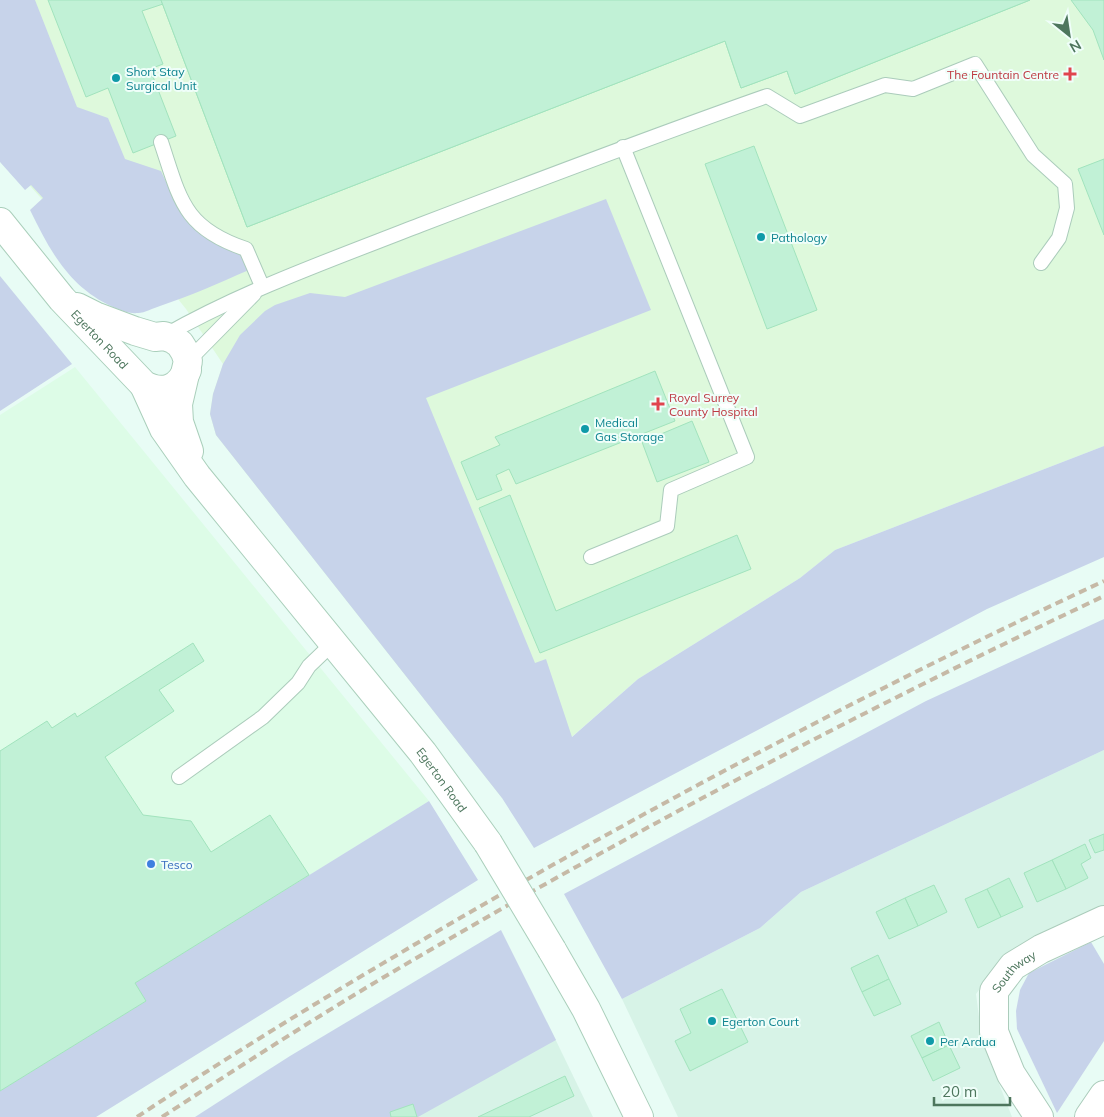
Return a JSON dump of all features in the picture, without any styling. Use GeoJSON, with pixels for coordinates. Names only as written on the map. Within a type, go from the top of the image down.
{"type":"FeatureCollection","features":[{"type":"Feature","properties":{"kind":"street","name":"Egerton Road"},"geometry":{"type":"LineString","coordinates":[[0,222],[62,299],[141,382]]}},
{"type":"Feature","properties":{"kind":"street","name":"Egerton Road"},"geometry":{"type":"LineString","coordinates":[[62,299],[95,316],[160,337],[173,339],[180,344],[185,352],[187,365],[178,404],[179,422],[197,476]]}},
{"type":"Feature","properties":{"kind":"street","name":"Egerton Road"},"geometry":{"type":"LineString","coordinates":[[160,337],[147,340],[140,346],[135,353],[134,371],[164,429],[197,476],[423,754],[488,843],[586,1010],[639,1117]]}},
{"type":"Feature","properties":{"kind":"street"},"geometry":{"type":"LineString","coordinates":[[141,382],[152,389],[170,389],[183,378],[187,365]]}},
{"type":"Feature","properties":{"kind":"street","name":"Southway"},"geometry":{"type":"LineString","coordinates":[[1039,1117],[1012,1074],[994,1032],[994,991],[1013,966],[1041,950],[1104,920]]}},
{"type":"Feature","properties":{"kind":"street"},"geometry":{"type":"LineString","coordinates":[[1089,1117],[1104,1095]]}},
{"type":"Feature","properties":{"kind":"lane"},"geometry":{"type":"LineString","coordinates":[[160,337],[262,286],[623,147],[767,96],[800,116],[885,85],[912,89],[975,64],[1033,155],[1065,184],[1067,208],[1059,238],[1041,263]]}},
{"type":"Feature","properties":{"kind":"lane"},"geometry":{"type":"LineString","coordinates":[[161,142],[180,198],[193,218],[207,231],[225,242],[246,249],[262,286]]}},
{"type":"Feature","properties":{"kind":"lane"},"geometry":{"type":"LineString","coordinates":[[591,557],[667,526],[671,490],[747,457],[623,147]]}},
{"type":"Feature","properties":{"kind":"lane"},"geometry":{"type":"LineString","coordinates":[[187,365],[262,286]]}},
{"type":"Feature","properties":{"kind":"lane"},"geometry":{"type":"LineString","coordinates":[[179,777],[263,717],[298,683],[309,666],[333,644]]}},
{"type":"Feature","properties":{"kind":"shaded area","name":"Royal Surrey County Hospital"},"geometry":{"type":"Polygon","coordinates":[[[0,0],[1104,0],[1104,446],[835,550],[800,578],[638,679],[502,798],[216,435],[210,414],[213,394],[223,364],[186,309],[178,299],[121,286],[0,153],[0,0]]]}},
{"type":"Feature","properties":{"kind":"shaded area"},"geometry":{"type":"Polygon","coordinates":[[[0,0],[35,0],[77,107],[108,118],[125,159],[161,171],[183,212],[192,223],[201,233],[213,241],[243,255],[249,270],[182,298],[138,313],[113,307],[98,299],[73,278],[53,253],[30,210],[43,198],[31,185],[25,190],[0,162],[0,0]]]}},
{"type":"Feature","properties":{"kind":"shaded area"},"geometry":{"type":"Polygon","coordinates":[[[606,199],[651,310],[426,398],[535,663],[546,659],[572,737],[638,679],[800,578],[835,550],[1104,446],[1104,557],[987,609],[534,848],[502,798],[216,435],[210,414],[213,394],[223,364],[240,335],[265,311],[275,305],[310,293],[345,297],[606,199]]]}},
{"type":"Feature","properties":{"kind":"shaded area"},"geometry":{"type":"Polygon","coordinates":[[[0,276],[72,364],[0,411],[0,276]]]}},
{"type":"Feature","properties":{"kind":"shaded area"},"geometry":{"type":"Polygon","coordinates":[[[75,367],[429,801],[136,983],[146,1001],[0,1091],[0,415],[75,367]]]}},
{"type":"Feature","properties":{"kind":"shaded area"},"geometry":{"type":"Polygon","coordinates":[[[1104,619],[1104,750],[801,892],[760,928],[622,999],[564,894],[926,701],[1104,619]]]}},
{"type":"Feature","properties":{"kind":"shaded area"},"geometry":{"type":"Polygon","coordinates":[[[1104,750],[1104,910],[1000,961],[976,994],[982,1040],[1012,1117],[678,1117],[622,999],[760,928],[801,892],[1104,750]]]}},
{"type":"Feature","properties":{"kind":"shaded area"},"geometry":{"type":"Polygon","coordinates":[[[429,801],[478,880],[96,1117],[0,1117],[0,1091],[146,1001],[135,983],[429,801]]]}},
{"type":"Feature","properties":{"kind":"shaded area"},"geometry":{"type":"Polygon","coordinates":[[[501,930],[556,1040],[418,1117],[195,1117],[290,1056],[501,930]]]}},
{"type":"Feature","properties":{"kind":"shaded area"},"geometry":{"type":"Polygon","coordinates":[[[1091,942],[1104,964],[1104,1041],[1057,1113],[1017,1029],[1016,1011],[1020,990],[1029,973],[1091,942]]]}},
{"type":"Feature","properties":{"kind":"shaded area"},"geometry":{"type":"Polygon","coordinates":[[[547,1022],[593,1117],[373,1117],[547,1022]]]}},
{"type":"Feature","properties":{"kind":"building","name":"Short Stay Surgical Unit"},"geometry":{"type":"Polygon","coordinates":[[[48,0],[161,0],[163,4],[142,11],[163,64],[150,69],[176,136],[133,153],[108,88],[86,97],[48,0]]]}},
{"type":"Feature","properties":{"kind":"building"},"geometry":{"type":"Polygon","coordinates":[[[161,0],[316,0],[333,45],[378,27],[367,0],[423,0],[426,9],[450,0],[787,0],[799,32],[839,17],[832,0],[1030,0],[795,94],[787,71],[741,88],[725,41],[247,227],[161,0]],[[461,65],[439,74],[457,121],[480,112],[461,65]]]}},
{"type":"Feature","properties":{"kind":"building"},"geometry":{"type":"Polygon","coordinates":[[[161,0],[1030,0],[795,94],[787,71],[741,88],[725,41],[247,227],[161,0]]]}},
{"type":"Feature","properties":{"kind":"building"},"geometry":{"type":"Polygon","coordinates":[[[1071,0],[1104,0],[1104,60],[1093,30],[1071,0]]]}},
{"type":"Feature","properties":{"kind":"building","name":"Pathology"},"geometry":{"type":"Polygon","coordinates":[[[754,146],[817,310],[767,329],[705,164],[754,146]]]}},
{"type":"Feature","properties":{"kind":"building"},"geometry":{"type":"Polygon","coordinates":[[[1104,159],[1104,235],[1078,169],[1104,159]]]}},
{"type":"Feature","properties":{"kind":"building","name":"Medical Gas Storage"},"geometry":{"type":"Polygon","coordinates":[[[655,371],[675,421],[516,484],[509,469],[496,475],[502,490],[477,500],[461,462],[500,445],[495,437],[655,371]]]}},
{"type":"Feature","properties":{"kind":"building"},"geometry":{"type":"Polygon","coordinates":[[[692,421],[709,462],[657,482],[642,442],[692,421]]]}},
{"type":"Feature","properties":{"kind":"building"},"geometry":{"type":"Polygon","coordinates":[[[510,495],[556,611],[737,535],[751,569],[540,653],[479,508],[510,495]]]}},
{"type":"Feature","properties":{"kind":"building","name":"Tesco"},"geometry":{"type":"Polygon","coordinates":[[[193,643],[204,661],[159,690],[174,711],[105,757],[143,815],[191,821],[211,852],[270,815],[309,875],[135,983],[146,1001],[0,1091],[0,751],[47,721],[52,728],[75,713],[77,717],[193,643]]]}},
{"type":"Feature","properties":{"kind":"building"},"geometry":{"type":"Polygon","coordinates":[[[1104,834],[1104,850],[1095,853],[1089,840],[1104,834]]]}},
{"type":"Feature","properties":{"kind":"building"},"geometry":{"type":"Polygon","coordinates":[[[1085,844],[1091,858],[1081,864],[1088,878],[1066,889],[1052,860],[1085,844]]]}},
{"type":"Feature","properties":{"kind":"building"},"geometry":{"type":"Polygon","coordinates":[[[1052,860],[1066,889],[1037,902],[1024,873],[1052,860]]]}},
{"type":"Feature","properties":{"kind":"building"},"geometry":{"type":"Polygon","coordinates":[[[1009,878],[1023,907],[1001,917],[987,889],[1009,878]]]}},
{"type":"Feature","properties":{"kind":"building"},"geometry":{"type":"Polygon","coordinates":[[[934,885],[947,912],[918,926],[905,898],[934,885]]]}},
{"type":"Feature","properties":{"kind":"building"},"geometry":{"type":"Polygon","coordinates":[[[987,889],[1001,917],[978,928],[965,899],[987,889]]]}},
{"type":"Feature","properties":{"kind":"building"},"geometry":{"type":"Polygon","coordinates":[[[905,898],[918,926],[889,939],[876,912],[905,898]]]}},
{"type":"Feature","properties":{"kind":"building"},"geometry":{"type":"Polygon","coordinates":[[[878,955],[889,979],[862,992],[851,968],[878,955]]]}},
{"type":"Feature","properties":{"kind":"building"},"geometry":{"type":"Polygon","coordinates":[[[889,979],[901,1004],[874,1016],[862,992],[889,979]]]}},
{"type":"Feature","properties":{"kind":"building","name":"Egerton Court"},"geometry":{"type":"Polygon","coordinates":[[[722,989],[748,1042],[690,1071],[675,1041],[691,1033],[680,1009],[722,989]]]}},
{"type":"Feature","properties":{"kind":"building","name":"Per Ardua"},"geometry":{"type":"Polygon","coordinates":[[[939,1022],[949,1045],[922,1058],[911,1036],[939,1022]]]}},
{"type":"Feature","properties":{"kind":"building"},"geometry":{"type":"Polygon","coordinates":[[[949,1045],[960,1068],[933,1081],[922,1058],[949,1045]]]}},
{"type":"Feature","properties":{"kind":"building"},"geometry":{"type":"Polygon","coordinates":[[[565,1076],[574,1096],[529,1117],[478,1117],[565,1076]]]}},
{"type":"Feature","properties":{"kind":"building"},"geometry":{"type":"Polygon","coordinates":[[[413,1104],[417,1117],[391,1117],[390,1112],[413,1104]]]}},
{"type":"Feature","properties":{"kind":"railway"},"geometry":{"type":"LineString","coordinates":[[137,1117],[323,999],[464,915],[585,847],[731,767],[879,690],[1104,581]]}},
{"type":"Feature","properties":{"kind":"railway"},"geometry":{"type":"LineString","coordinates":[[162,1117],[366,988],[482,920],[657,822],[834,729],[1104,596]]}},
{"type":"Feature","properties":{"kind":"place","name":"The Fountain Centre"},"geometry":{"type":"Point","coordinates":[1070,74]}},
{"type":"Feature","properties":{"kind":"place","name":"Short Stay Surgical Unit"},"geometry":{"type":"Point","coordinates":[116,78]}},
{"type":"Feature","properties":{"kind":"place","name":"Pathology"},"geometry":{"type":"Point","coordinates":[761,237]}},
{"type":"Feature","properties":{"kind":"place","name":"Royal Surrey County Hospital"},"geometry":{"type":"Point","coordinates":[658,404]}},
{"type":"Feature","properties":{"kind":"place","name":"Medical Gas Storage"},"geometry":{"type":"Point","coordinates":[585,429]}},
{"type":"Feature","properties":{"kind":"place","name":"Tesco"},"geometry":{"type":"Point","coordinates":[151,864]}},
{"type":"Feature","properties":{"kind":"place","name":"Egerton Court"},"geometry":{"type":"Point","coordinates":[712,1021]}},
{"type":"Feature","properties":{"kind":"place","name":"Per Ardua"},"geometry":{"type":"Point","coordinates":[930,1041]}}]}
